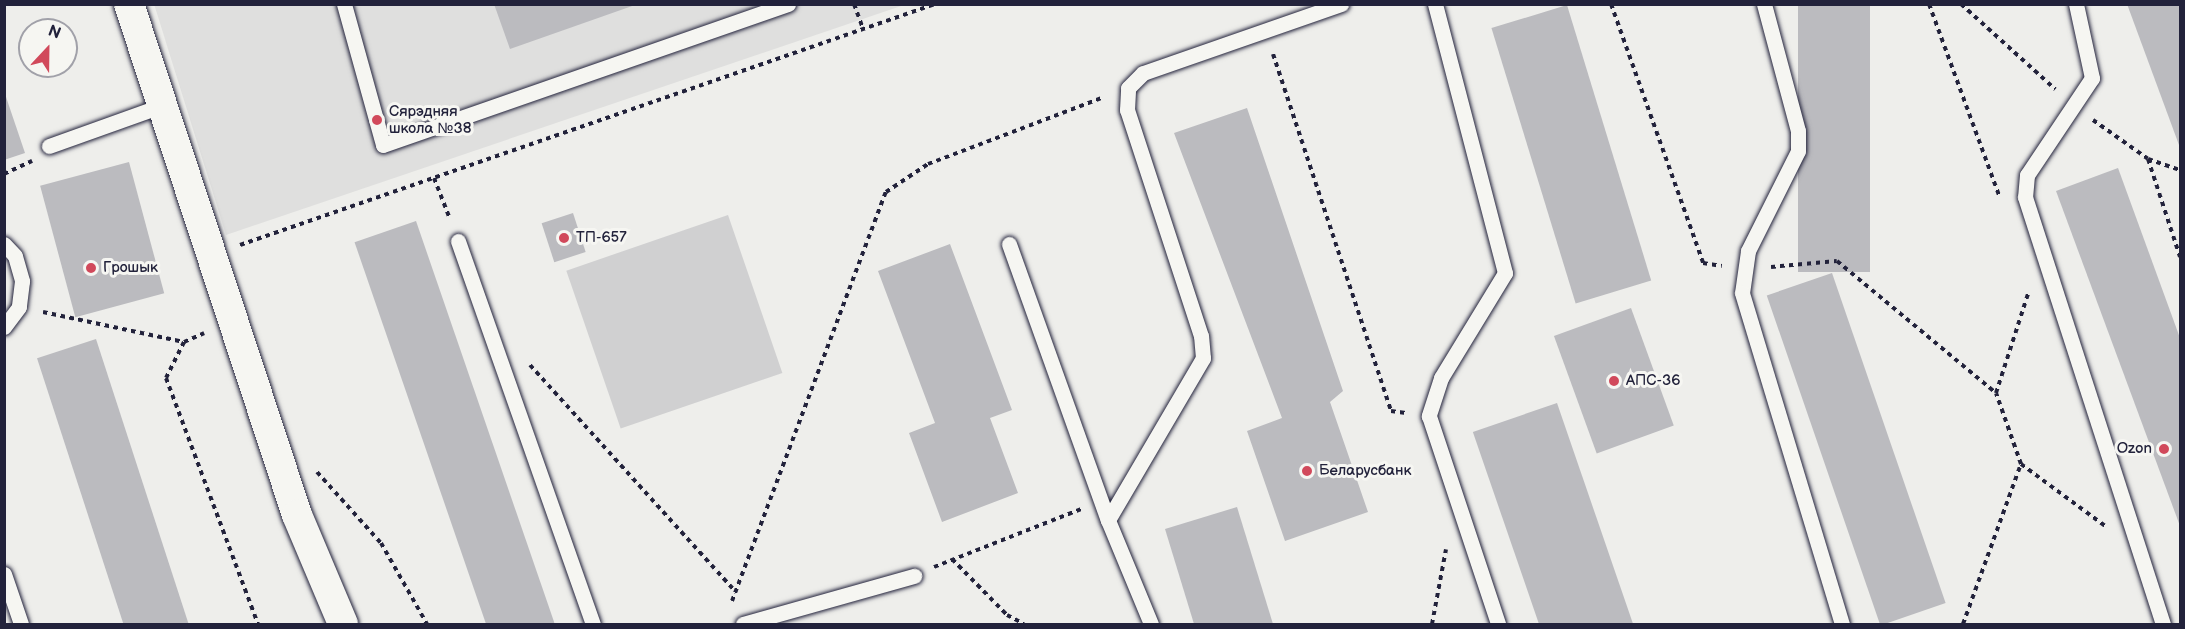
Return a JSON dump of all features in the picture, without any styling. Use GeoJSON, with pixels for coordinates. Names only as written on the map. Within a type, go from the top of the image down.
{"type":"FeatureCollection","features":[{"type":"Feature","properties":{"kind":"street"},"geometry":{"type":"LineString","coordinates":[[129,4],[297,515],[343,624]]}},
{"type":"Feature","properties":{"kind":"lane"},"geometry":{"type":"LineString","coordinates":[[344,4],[383,145],[788,4]]}},
{"type":"Feature","properties":{"kind":"lane"},"geometry":{"type":"LineString","coordinates":[[1108,520],[1203,358],[1201,336],[1127,110],[1128,88],[1143,73],[1341,4]]}},
{"type":"Feature","properties":{"kind":"lane"},"geometry":{"type":"LineString","coordinates":[[1435,4],[1505,273],[1441,378],[1429,416],[1498,624]]}},
{"type":"Feature","properties":{"kind":"lane"},"geometry":{"type":"LineString","coordinates":[[1764,4],[1798,130],[1798,151],[1741,270],[1742,293],[1842,624]]}},
{"type":"Feature","properties":{"kind":"lane"},"geometry":{"type":"LineString","coordinates":[[2076,4],[2092,78],[2027,175],[2025,197],[2163,624]]}},
{"type":"Feature","properties":{"kind":"lane"},"geometry":{"type":"LineString","coordinates":[[49,146],[161,106]]}},
{"type":"Feature","properties":{"kind":"lane"},"geometry":{"type":"LineString","coordinates":[[458,241],[593,624]]}},
{"type":"Feature","properties":{"kind":"lane"},"geometry":{"type":"LineString","coordinates":[[4,244],[15,256],[22,281],[19,307],[4,327]]}},
{"type":"Feature","properties":{"kind":"lane"},"geometry":{"type":"LineString","coordinates":[[1009,244],[1098,502],[1108,520],[1151,624]]}},
{"type":"Feature","properties":{"kind":"lane"},"geometry":{"type":"LineString","coordinates":[[4,574],[21,624]]}},
{"type":"Feature","properties":{"kind":"lane"},"geometry":{"type":"LineString","coordinates":[[743,624],[792,618],[914,576]]}},
{"type":"Feature","properties":{"kind":"path"},"geometry":{"type":"LineString","coordinates":[[854,4],[863,29]]}},
{"type":"Feature","properties":{"kind":"path"},"geometry":{"type":"LineString","coordinates":[[211,255],[935,4]]}},
{"type":"Feature","properties":{"kind":"path"},"geometry":{"type":"LineString","coordinates":[[1611,4],[1703,263],[1741,270],[1837,261],[1996,393],[2021,464],[2140,551]]}},
{"type":"Feature","properties":{"kind":"path"},"geometry":{"type":"LineString","coordinates":[[1929,4],[2002,203]]}},
{"type":"Feature","properties":{"kind":"path"},"geometry":{"type":"LineString","coordinates":[[1266,30],[1391,411],[1429,416]]}},
{"type":"Feature","properties":{"kind":"path"},"geometry":{"type":"LineString","coordinates":[[728,614],[886,192],[928,164],[1128,88]]}},
{"type":"Feature","properties":{"kind":"path"},"geometry":{"type":"LineString","coordinates":[[2148,159],[2181,257]]}},
{"type":"Feature","properties":{"kind":"path"},"geometry":{"type":"LineString","coordinates":[[434,178],[458,241]]}},
{"type":"Feature","properties":{"kind":"path"},"geometry":{"type":"LineString","coordinates":[[1996,393],[2042,250]]}},
{"type":"Feature","properties":{"kind":"path"},"geometry":{"type":"LineString","coordinates":[[19,307],[184,342],[232,320]]}},
{"type":"Feature","properties":{"kind":"path"},"geometry":{"type":"LineString","coordinates":[[184,342],[166,378],[258,624]]}},
{"type":"Feature","properties":{"kind":"path"},"geometry":{"type":"LineString","coordinates":[[527,362],[736,592]]}},
{"type":"Feature","properties":{"kind":"path"},"geometry":{"type":"LineString","coordinates":[[1963,624],[2021,464]]}},
{"type":"Feature","properties":{"kind":"path"},"geometry":{"type":"LineString","coordinates":[[312,468],[338,489],[381,543],[427,624]]}},
{"type":"Feature","properties":{"kind":"path"},"geometry":{"type":"LineString","coordinates":[[1432,624],[1456,496]]}},
{"type":"Feature","properties":{"kind":"path"},"geometry":{"type":"LineString","coordinates":[[1024,624],[1006,615],[952,559],[1098,502]]}},
{"type":"Feature","properties":{"kind":"shaded area","name":"Сярэдняя школа №38"},"geometry":{"type":"Polygon","coordinates":[[[154,4],[904,5],[226,235],[154,4]]]}},
{"type":"Feature","properties":{"kind":"shaded area"},"geometry":{"type":"Polygon","coordinates":[[[728,215],[782,373],[621,429],[566,271],[728,215]]]}},
{"type":"Feature","properties":{"kind":"building"},"geometry":{"type":"Polygon","coordinates":[[[494,4],[634,4],[635,5],[510,49],[494,4]]]}},
{"type":"Feature","properties":{"kind":"building"},"geometry":{"type":"Polygon","coordinates":[[[1798,4],[1870,4],[1870,272],[1798,272],[1798,4]]]}},
{"type":"Feature","properties":{"kind":"building"},"geometry":{"type":"Polygon","coordinates":[[[2127,4],[2180,4],[2180,145],[2179,145],[2127,4]]]}},
{"type":"Feature","properties":{"kind":"building"},"geometry":{"type":"Polygon","coordinates":[[[1567,5],[1651,280],[1576,304],[1491,28],[1567,5]]]}},
{"type":"Feature","properties":{"kind":"building"},"geometry":{"type":"Polygon","coordinates":[[[4,91],[25,153],[4,160],[4,91]]]}},
{"type":"Feature","properties":{"kind":"building"},"geometry":{"type":"Polygon","coordinates":[[[1247,108],[1343,391],[1330,402],[1368,512],[1285,541],[1247,431],[1282,418],[1174,133],[1247,108]]]}},
{"type":"Feature","properties":{"kind":"building"},"geometry":{"type":"Polygon","coordinates":[[[129,162],[164,293],[75,317],[40,186],[129,162]]]}},
{"type":"Feature","properties":{"kind":"building"},"geometry":{"type":"Polygon","coordinates":[[[2118,168],[2180,338],[2180,526],[2056,191],[2118,168]]]}},
{"type":"Feature","properties":{"kind":"building","name":"ТП-657"},"geometry":{"type":"Polygon","coordinates":[[[573,213],[586,252],[554,262],[542,223],[573,213]]]}},
{"type":"Feature","properties":{"kind":"building"},"geometry":{"type":"Polygon","coordinates":[[[416,221],[554,623],[486,624],[355,242],[416,221]]]}},
{"type":"Feature","properties":{"kind":"building"},"geometry":{"type":"Polygon","coordinates":[[[950,244],[1012,410],[990,418],[1018,493],[942,522],[909,433],[935,423],[878,271],[950,244]]]}},
{"type":"Feature","properties":{"kind":"building"},"geometry":{"type":"Polygon","coordinates":[[[1832,273],[1946,603],[1880,624],[1767,295],[1832,273]]]}},
{"type":"Feature","properties":{"kind":"building","name":"АПС-36"},"geometry":{"type":"Polygon","coordinates":[[[1631,308],[1674,425],[1597,454],[1554,336],[1631,308]]]}},
{"type":"Feature","properties":{"kind":"building"},"geometry":{"type":"Polygon","coordinates":[[[96,339],[189,624],[123,624],[37,358],[96,339]]]}},
{"type":"Feature","properties":{"kind":"building"},"geometry":{"type":"Polygon","coordinates":[[[1557,403],[1633,624],[1539,624],[1473,432],[1557,403]]]}},
{"type":"Feature","properties":{"kind":"building"},"geometry":{"type":"Polygon","coordinates":[[[1237,507],[1273,624],[1194,624],[1165,529],[1237,507]]]}},
{"type":"Feature","properties":{"kind":"place","name":"Сярэдняя школа №38"},"geometry":{"type":"Point","coordinates":[377,120]}},
{"type":"Feature","properties":{"kind":"place","name":"ТП-657"},"geometry":{"type":"Point","coordinates":[564,238]}},
{"type":"Feature","properties":{"kind":"place","name":"Грошык"},"geometry":{"type":"Point","coordinates":[91,268]}},
{"type":"Feature","properties":{"kind":"place","name":"АПС-36"},"geometry":{"type":"Point","coordinates":[1614,381]}},
{"type":"Feature","properties":{"kind":"place","name":"Ozon"},"geometry":{"type":"Point","coordinates":[2164,449]}},
{"type":"Feature","properties":{"kind":"place","name":"Беларусбанк"},"geometry":{"type":"Point","coordinates":[1307,471]}}]}
